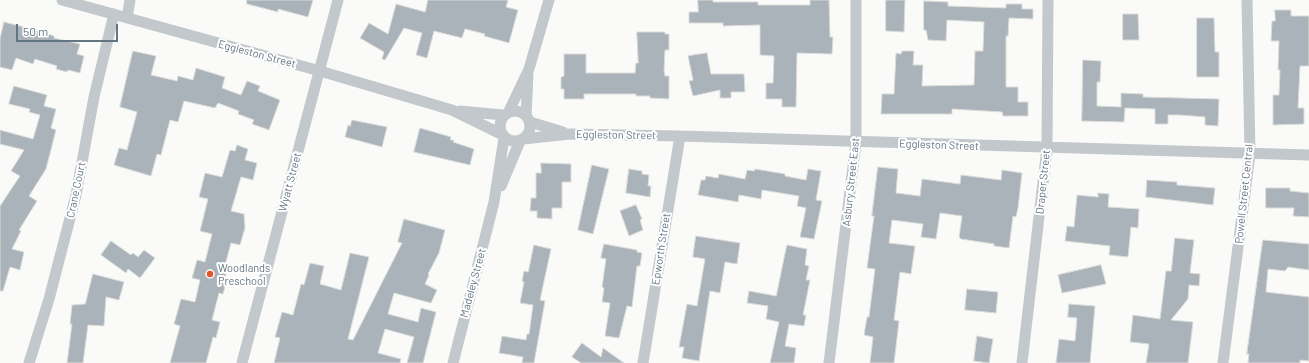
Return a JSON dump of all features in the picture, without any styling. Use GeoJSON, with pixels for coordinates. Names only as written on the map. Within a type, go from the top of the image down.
{"type":"FeatureCollection","features":[{"type":"Feature","properties":{"kind":"street","name":"Eggleston Street"},"geometry":{"type":"LineString","coordinates":[[62,0],[320,70],[452,110],[502,136]]}},
{"type":"Feature","properties":{"kind":"street"},"geometry":{"type":"LineString","coordinates":[[127,18],[130,0]]}},
{"type":"Feature","properties":{"kind":"street","name":"Wyatt Street"},"geometry":{"type":"LineString","coordinates":[[242,363],[338,0]]}},
{"type":"Feature","properties":{"kind":"street"},"geometry":{"type":"LineString","coordinates":[[529,69],[528,119],[530,129],[522,140],[514,142],[502,136],[499,124],[529,69],[549,0]]}},
{"type":"Feature","properties":{"kind":"street","name":"Asbury Street East"},"geometry":{"type":"LineString","coordinates":[[829,363],[856,142],[856,0]]}},
{"type":"Feature","properties":{"kind":"street","name":"Draper Street"},"geometry":{"type":"LineString","coordinates":[[1022,363],[1047,148],[1048,0]]}},
{"type":"Feature","properties":{"kind":"street","name":"Powell Street Central"},"geometry":{"type":"LineString","coordinates":[[1223,363],[1250,154],[1247,0]]}},
{"type":"Feature","properties":{"kind":"street","name":"Crane Court"},"geometry":{"type":"LineString","coordinates":[[29,363],[49,299],[76,195],[94,98],[114,14]]}},
{"type":"Feature","properties":{"kind":"street","name":"Eggleston Street"},"geometry":{"type":"LineString","coordinates":[[452,110],[506,113]]}},
{"type":"Feature","properties":{"kind":"street"},"geometry":{"type":"LineString","coordinates":[[506,113],[519,111],[528,119]]}},
{"type":"Feature","properties":{"kind":"street","name":"Eggleston Street"},"geometry":{"type":"LineString","coordinates":[[528,119],[570,134]]}},
{"type":"Feature","properties":{"kind":"street","name":"Eggleston Street"},"geometry":{"type":"LineString","coordinates":[[522,140],[570,134],[680,136],[1309,155]]}},
{"type":"Feature","properties":{"kind":"street","name":"Madeley Street"},"geometry":{"type":"LineString","coordinates":[[453,363],[494,202],[502,136]]}},
{"type":"Feature","properties":{"kind":"street","name":"Epworth Street"},"geometry":{"type":"LineString","coordinates":[[642,363],[680,136]]}},
{"type":"Feature","properties":{"kind":"street","name":"Madeley Street"},"geometry":{"type":"LineString","coordinates":[[494,202],[522,140]]}},
{"type":"Feature","properties":{"kind":"building"},"geometry":{"type":"Polygon","coordinates":[[[247,0],[313,0],[308,17],[278,9],[278,12],[247,4],[247,0]]]}},
{"type":"Feature","properties":{"kind":"building"},"geometry":{"type":"Polygon","coordinates":[[[428,0],[508,0],[506,7],[518,10],[509,43],[484,36],[485,34],[465,29],[462,38],[434,31],[427,58],[416,55],[422,33],[404,28],[385,60],[382,59],[384,52],[360,38],[369,23],[388,34],[396,4],[425,12],[428,0]]]}},
{"type":"Feature","properties":{"kind":"building"},"geometry":{"type":"Polygon","coordinates":[[[698,0],[713,0],[713,2],[758,2],[758,5],[810,5],[810,0],[829,0],[830,37],[833,37],[832,54],[797,53],[796,107],[782,107],[782,99],[766,99],[766,83],[773,83],[774,56],[760,55],[760,25],[723,26],[723,23],[689,23],[689,12],[698,12],[698,0]]]}},
{"type":"Feature","properties":{"kind":"building"},"geometry":{"type":"Polygon","coordinates":[[[886,0],[905,0],[904,32],[886,31],[886,0]]]}},
{"type":"Feature","properties":{"kind":"building"},"geometry":{"type":"Polygon","coordinates":[[[924,1],[948,2],[948,6],[1006,8],[1006,4],[1022,4],[1022,9],[1033,9],[1033,19],[1009,18],[1008,36],[1006,36],[1006,87],[1018,87],[1018,102],[1028,102],[1028,116],[1003,116],[1002,112],[952,109],[952,114],[881,114],[882,94],[894,94],[896,53],[901,54],[902,51],[914,51],[913,65],[923,65],[922,86],[974,85],[975,51],[983,51],[984,22],[947,20],[946,41],[928,40],[926,30],[924,30],[924,1]]]}},
{"type":"Feature","properties":{"kind":"building"},"geometry":{"type":"Polygon","coordinates":[[[1275,10],[1291,10],[1291,16],[1309,16],[1309,66],[1300,66],[1298,108],[1304,108],[1304,124],[1273,125],[1273,95],[1279,95],[1280,70],[1278,70],[1279,41],[1271,41],[1272,21],[1275,21],[1275,10]]]}},
{"type":"Feature","properties":{"kind":"building"},"geometry":{"type":"Polygon","coordinates":[[[1123,14],[1138,14],[1139,40],[1123,40],[1123,14]]]}},
{"type":"Feature","properties":{"kind":"building"},"geometry":{"type":"Polygon","coordinates":[[[1197,18],[1214,18],[1215,52],[1219,52],[1219,77],[1197,77],[1197,18]]]}},
{"type":"Feature","properties":{"kind":"building"},"geometry":{"type":"Polygon","coordinates":[[[4,22],[36,30],[54,36],[54,38],[80,44],[77,54],[84,56],[80,73],[56,69],[57,66],[35,59],[33,64],[16,58],[12,70],[0,67],[0,39],[4,22]]]}},
{"type":"Feature","properties":{"kind":"building"},"geometry":{"type":"Polygon","coordinates":[[[637,32],[665,32],[665,34],[669,34],[669,50],[665,50],[664,71],[665,76],[669,76],[669,99],[650,98],[650,96],[636,96],[636,94],[584,94],[584,99],[564,99],[564,89],[561,89],[561,77],[564,76],[564,54],[586,54],[586,73],[635,73],[636,63],[638,63],[637,32]]]}},
{"type":"Feature","properties":{"kind":"building"},"geometry":{"type":"Polygon","coordinates":[[[133,51],[156,56],[151,75],[177,81],[178,76],[193,80],[196,68],[225,77],[222,88],[241,95],[247,81],[260,86],[258,91],[280,100],[269,130],[252,124],[254,120],[238,114],[239,111],[218,103],[215,108],[184,101],[178,122],[170,120],[161,155],[157,154],[151,176],[114,165],[119,148],[127,150],[137,112],[120,107],[133,51]]]}},
{"type":"Feature","properties":{"kind":"building"},"geometry":{"type":"Polygon","coordinates":[[[707,53],[711,74],[744,74],[745,92],[731,92],[731,98],[720,98],[720,90],[693,96],[689,81],[693,80],[688,56],[707,53]]]}},
{"type":"Feature","properties":{"kind":"building"},"geometry":{"type":"Polygon","coordinates":[[[1083,60],[1101,61],[1100,82],[1097,82],[1097,106],[1121,107],[1121,93],[1143,94],[1143,97],[1219,99],[1218,126],[1205,125],[1205,117],[1180,115],[1168,115],[1168,124],[1155,124],[1155,109],[1125,108],[1124,122],[1082,121],[1083,60]]]}},
{"type":"Feature","properties":{"kind":"building"},"geometry":{"type":"Polygon","coordinates":[[[14,86],[47,95],[44,106],[56,109],[51,128],[56,130],[46,169],[29,196],[37,201],[19,230],[21,231],[12,249],[24,252],[20,270],[10,267],[3,291],[0,291],[0,206],[20,176],[11,171],[24,150],[0,144],[0,130],[33,139],[40,115],[29,112],[30,109],[9,104],[14,86]]]}},
{"type":"Feature","properties":{"kind":"building"},"geometry":{"type":"Polygon","coordinates":[[[352,120],[387,127],[382,147],[345,137],[348,125],[350,126],[352,120]]]}},
{"type":"Feature","properties":{"kind":"building"},"geometry":{"type":"Polygon","coordinates":[[[420,128],[451,137],[450,140],[454,140],[453,142],[474,149],[470,165],[414,152],[420,128]]]}},
{"type":"Feature","properties":{"kind":"building"},"geometry":{"type":"Polygon","coordinates":[[[237,145],[248,149],[245,160],[257,163],[253,180],[241,177],[231,211],[244,214],[245,228],[240,245],[231,243],[224,269],[227,270],[225,279],[227,279],[223,294],[219,293],[212,320],[220,322],[216,338],[213,337],[206,363],[170,363],[180,326],[174,324],[181,299],[195,302],[200,280],[192,278],[197,260],[205,262],[212,234],[200,231],[208,199],[199,197],[205,173],[222,177],[230,150],[235,151],[237,145]]]}},
{"type":"Feature","properties":{"kind":"building"},"geometry":{"type":"Polygon","coordinates":[[[541,163],[571,164],[571,182],[562,182],[562,208],[552,208],[552,219],[537,218],[537,211],[530,211],[531,198],[536,198],[536,173],[541,173],[541,163]]]}},
{"type":"Feature","properties":{"kind":"building"},"geometry":{"type":"Polygon","coordinates":[[[592,165],[609,169],[593,234],[578,230],[592,165]]]}},
{"type":"Feature","properties":{"kind":"building"},"geometry":{"type":"Polygon","coordinates":[[[878,167],[898,169],[896,193],[920,196],[922,179],[960,184],[961,175],[1001,180],[1002,170],[1022,173],[1018,208],[1016,217],[1013,216],[1009,248],[961,239],[959,237],[962,216],[940,213],[936,239],[921,237],[923,224],[892,220],[889,243],[915,246],[911,274],[900,272],[894,320],[899,321],[894,363],[870,363],[873,337],[864,335],[867,317],[869,317],[875,269],[867,268],[874,216],[872,216],[878,167]]]}},
{"type":"Feature","properties":{"kind":"building"},"geometry":{"type":"Polygon","coordinates":[[[629,169],[642,171],[642,174],[649,175],[648,186],[651,186],[650,197],[626,193],[629,169]]]}},
{"type":"Feature","properties":{"kind":"building"},"geometry":{"type":"Polygon","coordinates":[[[755,169],[785,174],[785,176],[806,180],[808,169],[821,171],[816,200],[822,201],[814,239],[800,237],[806,208],[797,206],[799,196],[762,190],[761,199],[739,195],[738,202],[698,195],[701,180],[705,180],[706,176],[718,178],[719,174],[745,179],[747,170],[754,171],[755,169]]]}},
{"type":"Feature","properties":{"kind":"building"},"geometry":{"type":"Polygon","coordinates":[[[1147,180],[1177,182],[1177,185],[1215,188],[1213,205],[1146,197],[1147,180]]]}},
{"type":"Feature","properties":{"kind":"building"},"geometry":{"type":"Polygon","coordinates":[[[1266,188],[1290,188],[1290,191],[1309,193],[1309,217],[1293,216],[1294,208],[1266,208],[1266,188]]]}},
{"type":"Feature","properties":{"kind":"building"},"geometry":{"type":"Polygon","coordinates":[[[1098,193],[1109,194],[1108,207],[1139,209],[1138,228],[1131,227],[1128,257],[1109,255],[1110,246],[1065,241],[1067,226],[1074,227],[1077,195],[1098,197],[1098,193]]]}},
{"type":"Feature","properties":{"kind":"building"},"geometry":{"type":"Polygon","coordinates":[[[636,205],[642,219],[640,220],[643,230],[629,236],[620,211],[636,205]]]}},
{"type":"Feature","properties":{"kind":"building"},"geometry":{"type":"Polygon","coordinates":[[[404,219],[445,230],[439,253],[428,274],[429,275],[425,284],[437,290],[431,303],[394,293],[388,314],[418,322],[421,308],[436,312],[423,363],[407,363],[414,337],[385,329],[378,353],[401,359],[400,363],[274,363],[280,338],[275,337],[282,312],[293,315],[301,284],[304,285],[310,263],[324,266],[320,284],[341,290],[350,253],[369,257],[348,339],[353,340],[402,243],[398,242],[404,219]]]}},
{"type":"Feature","properties":{"kind":"building"},"geometry":{"type":"Polygon","coordinates":[[[696,236],[740,243],[737,264],[725,262],[720,293],[710,291],[699,361],[682,358],[684,347],[679,347],[687,304],[697,306],[705,259],[693,257],[696,236]]]}},
{"type":"Feature","properties":{"kind":"building"},"geometry":{"type":"Polygon","coordinates":[[[1175,238],[1194,240],[1190,273],[1200,274],[1199,286],[1189,285],[1188,299],[1171,320],[1193,322],[1188,363],[1146,363],[1149,344],[1130,342],[1133,315],[1160,319],[1166,271],[1171,271],[1175,238]]]}},
{"type":"Feature","properties":{"kind":"building"},"geometry":{"type":"Polygon","coordinates":[[[1263,240],[1309,244],[1309,270],[1288,267],[1285,271],[1268,269],[1266,292],[1309,297],[1309,361],[1300,360],[1300,363],[1248,363],[1249,354],[1247,354],[1263,240]]]}},
{"type":"Feature","properties":{"kind":"building"},"geometry":{"type":"Polygon","coordinates":[[[111,241],[131,255],[133,253],[138,257],[144,250],[155,258],[140,278],[128,269],[126,273],[101,255],[111,241]]]}},
{"type":"Feature","properties":{"kind":"building"},"geometry":{"type":"Polygon","coordinates":[[[604,244],[637,250],[637,252],[642,253],[640,266],[637,266],[632,307],[627,306],[619,338],[605,336],[610,303],[602,302],[604,288],[602,287],[606,259],[601,258],[604,244]]]}},
{"type":"Feature","properties":{"kind":"building"},"geometry":{"type":"Polygon","coordinates":[[[534,245],[551,249],[540,300],[545,301],[534,363],[522,363],[523,357],[499,353],[502,336],[526,340],[527,334],[529,334],[533,305],[520,303],[524,282],[522,281],[524,271],[528,272],[534,245]]]}},
{"type":"Feature","properties":{"kind":"building"},"geometry":{"type":"Polygon","coordinates":[[[787,245],[807,249],[805,265],[809,266],[806,280],[810,280],[803,315],[806,315],[804,326],[789,324],[785,346],[796,348],[794,363],[770,363],[779,322],[766,319],[768,306],[747,303],[749,291],[776,296],[787,245]]]}},
{"type":"Feature","properties":{"kind":"building"},"geometry":{"type":"Polygon","coordinates":[[[1101,265],[1106,284],[1062,293],[1058,275],[1101,265]]]}},
{"type":"Feature","properties":{"kind":"building"},"geometry":{"type":"Polygon","coordinates":[[[93,274],[124,282],[119,300],[106,297],[104,326],[88,325],[83,363],[67,363],[72,324],[70,324],[72,305],[85,304],[93,274]]]}},
{"type":"Feature","properties":{"kind":"building"},"geometry":{"type":"Polygon","coordinates":[[[967,289],[998,292],[996,313],[965,310],[967,289]]]}},
{"type":"Feature","properties":{"kind":"building"},"geometry":{"type":"Polygon","coordinates":[[[1069,304],[1095,306],[1090,363],[1056,363],[1059,339],[1075,341],[1077,318],[1068,317],[1069,304]]]}},
{"type":"Feature","properties":{"kind":"building"},"geometry":{"type":"Polygon","coordinates":[[[977,336],[993,339],[989,363],[974,361],[977,336]]]}},
{"type":"Feature","properties":{"kind":"building"},"geometry":{"type":"Polygon","coordinates":[[[582,343],[601,357],[603,348],[624,363],[581,363],[572,357],[582,343]]]}},
{"type":"Feature","properties":{"kind":"place","name":"Woodlands Preschool"},"geometry":{"type":"Point","coordinates":[210,274]}}]}
